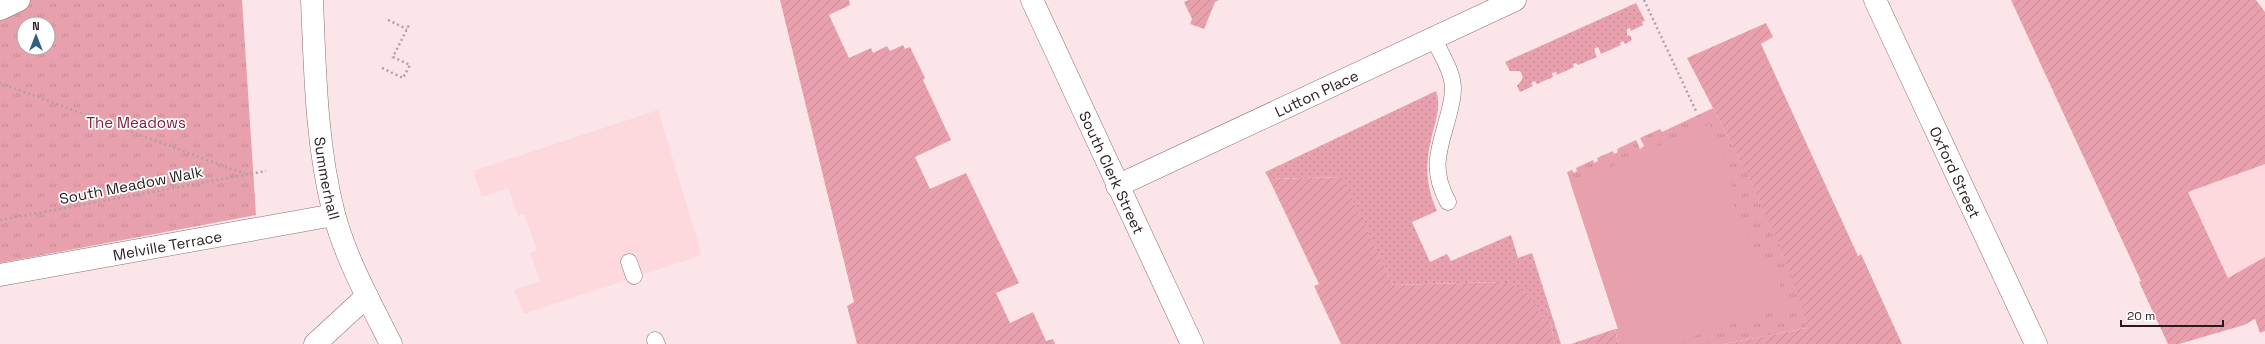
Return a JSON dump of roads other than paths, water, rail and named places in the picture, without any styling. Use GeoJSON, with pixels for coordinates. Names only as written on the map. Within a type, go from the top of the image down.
{"type":"FeatureCollection","features":[{"type":"Feature","properties":{"kind":"street"},"geometry":{"type":"LineString","coordinates":[[0,10],[19,0]]}},
{"type":"Feature","properties":{"kind":"street","name":"Summerhall"},"geometry":{"type":"LineString","coordinates":[[312,0],[320,141],[334,215],[351,261],[391,344]]}},
{"type":"Feature","properties":{"kind":"street","name":"South Clerk Street"},"geometry":{"type":"LineString","coordinates":[[1032,0],[1117,186],[1192,344]]}},
{"type":"Feature","properties":{"kind":"street","name":"Lutton Place"},"geometry":{"type":"LineString","coordinates":[[1117,186],[1515,0]]}},
{"type":"Feature","properties":{"kind":"street","name":"Oxford Street"},"geometry":{"type":"LineString","coordinates":[[1875,0],[2036,344]]}},
{"type":"Feature","properties":{"kind":"street","name":"Melville Terrace"},"geometry":{"type":"LineString","coordinates":[[0,275],[334,215]]}},
{"type":"Feature","properties":{"kind":"street"},"geometry":{"type":"LineString","coordinates":[[315,344],[367,296]]}},
{"type":"Feature","properties":{"kind":"lane"},"geometry":{"type":"LineString","coordinates":[[1433,37],[1452,82],[1452,100],[1440,142],[1436,166],[1439,184],[1448,202]]}},
{"type":"Feature","properties":{"kind":"park label","name":"The Meadows"},"geometry":{"type":"Point","coordinates":[136,122]}}]}
